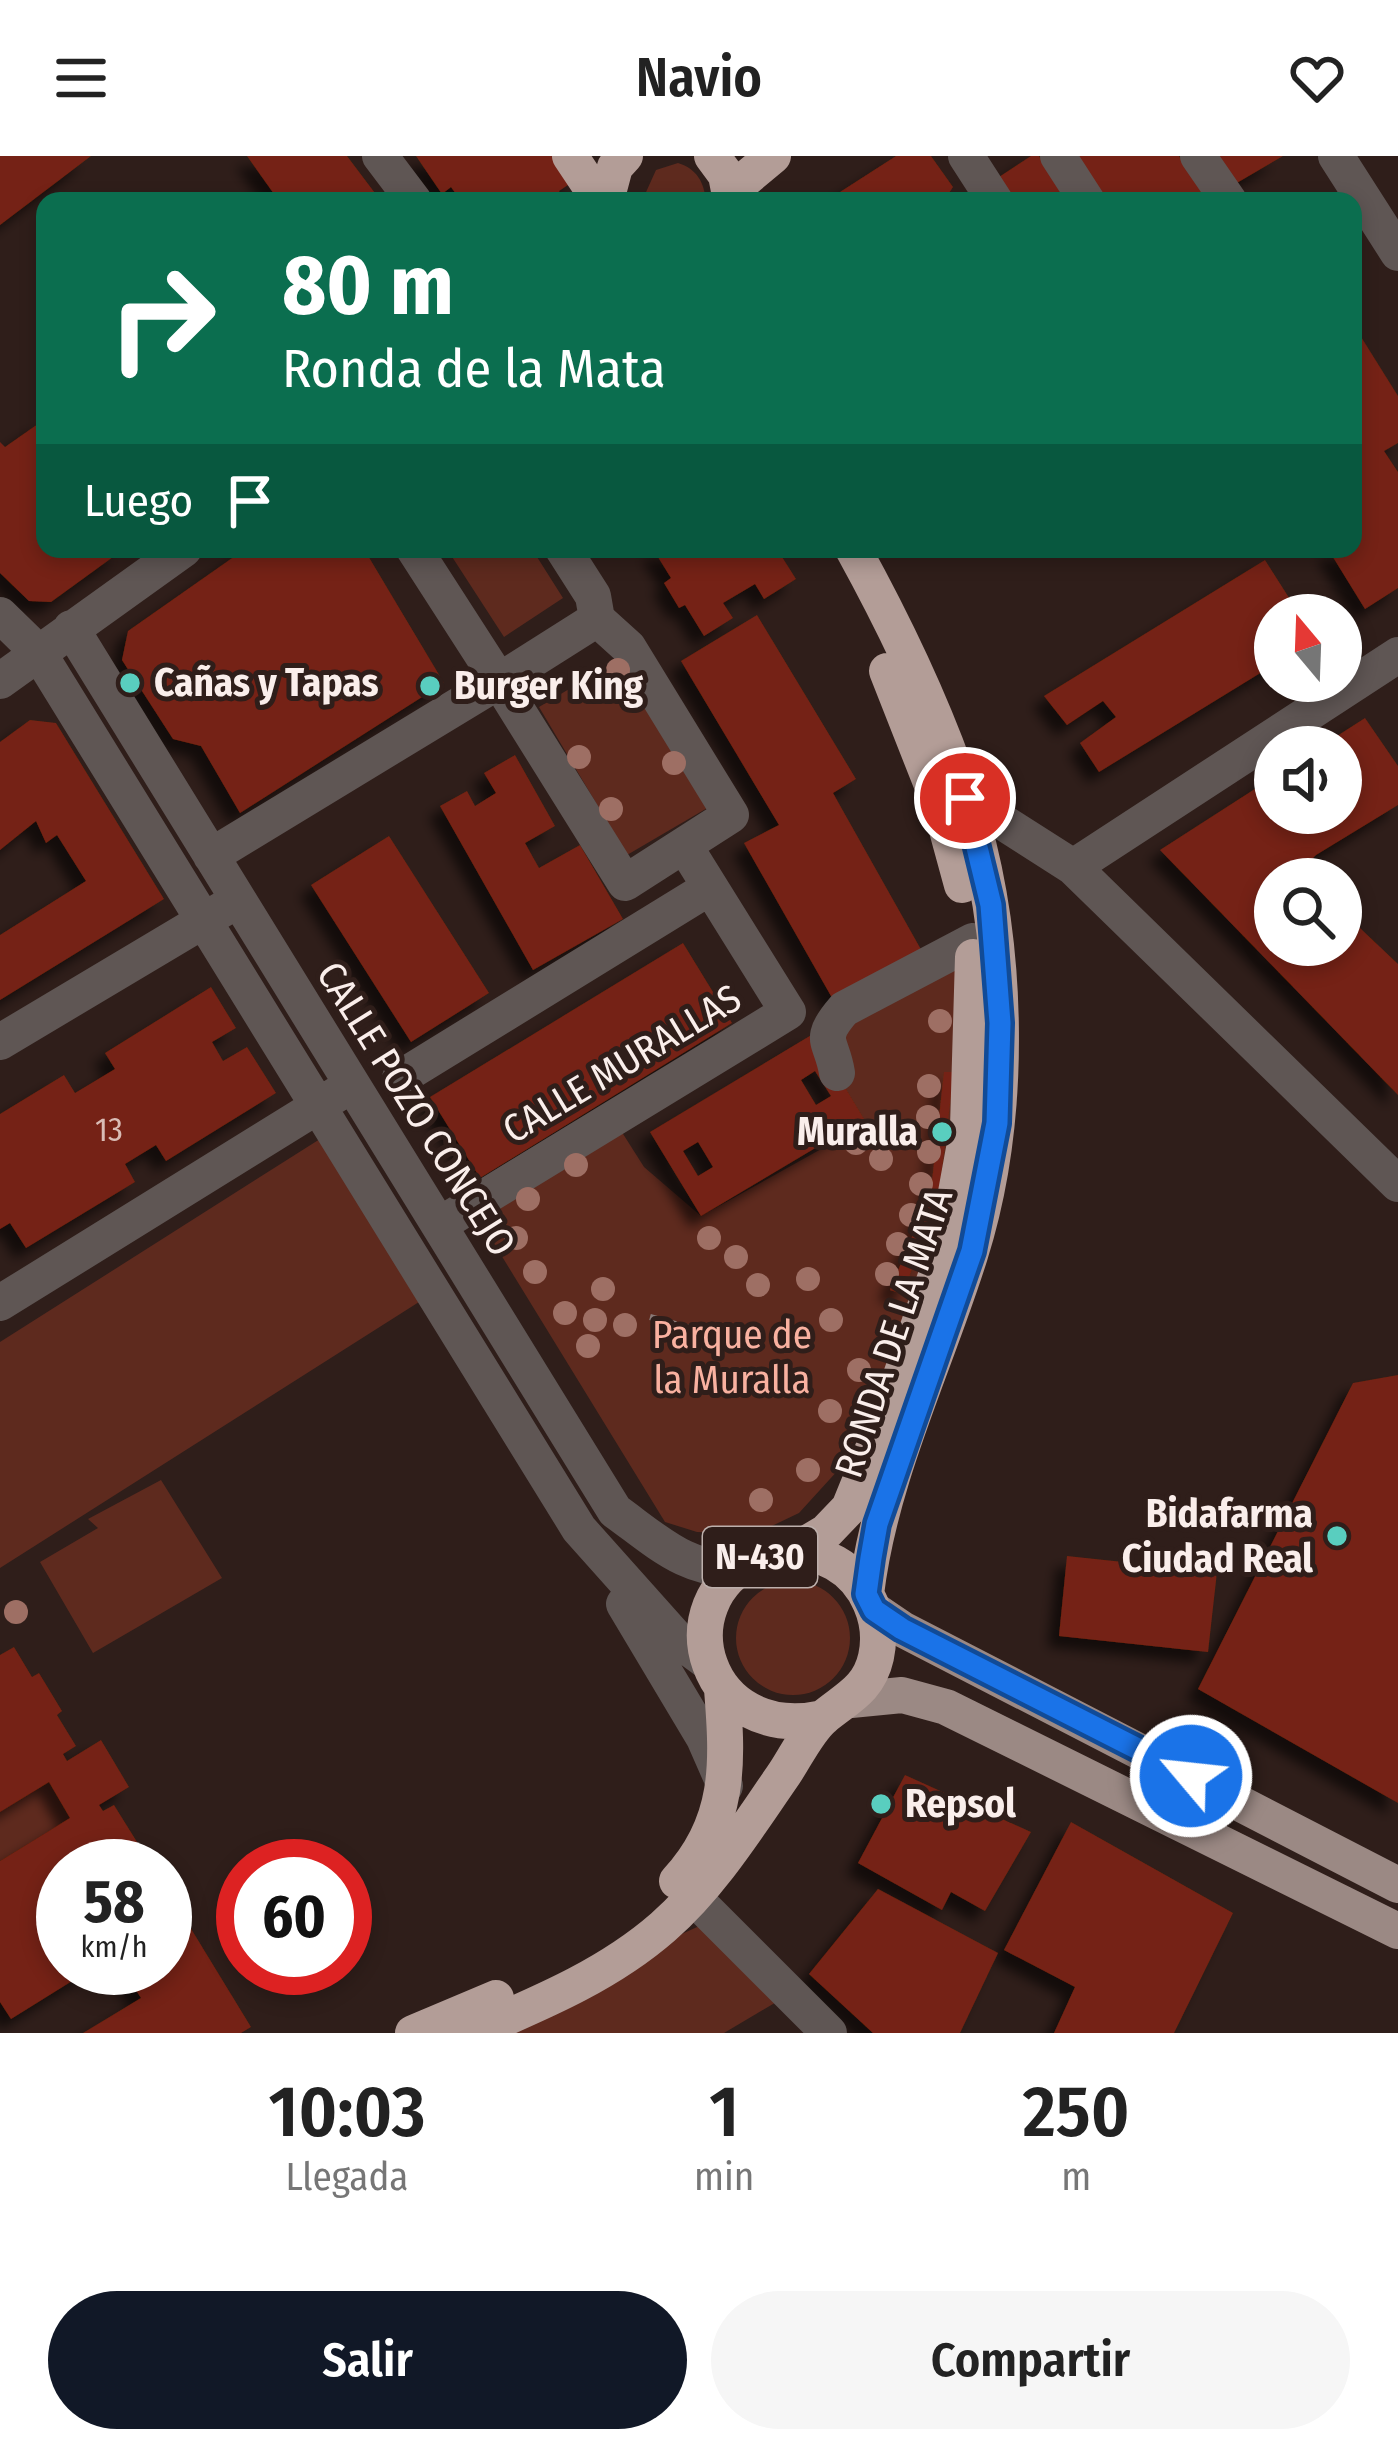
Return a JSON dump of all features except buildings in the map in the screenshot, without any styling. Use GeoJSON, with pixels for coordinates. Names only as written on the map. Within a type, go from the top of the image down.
{"type":"FeatureCollection","features":[{"type":"Feature","properties":{"kind":"highway"},"geometry":{"type":"LineString","coordinates":[[570,156],[596,192]]}},
{"type":"Feature","properties":{"kind":"highway"},"geometry":{"type":"LineString","coordinates":[[606,192],[615,167],[626,156]]}},
{"type":"Feature","properties":{"kind":"highway"},"geometry":{"type":"LineString","coordinates":[[712,156],[726,175],[730,192]]}},
{"type":"Feature","properties":{"kind":"highway"},"geometry":{"type":"LineString","coordinates":[[735,192],[773,156]]}},
{"type":"Feature","properties":{"kind":"highway","name":"RONDA DE LA MATA"},"geometry":{"type":"LineString","coordinates":[[794,1551],[826,1532],[849,1508],[946,1247],[968,1127],[973,941],[969,913],[941,808],[862,610],[834,558]]}},
{"type":"Feature","properties":{"kind":"highway","name":"RONDA DE LA MATA"},"geometry":{"type":"LineString","coordinates":[[858,558],[888,616],[965,798],[991,905],[1000,1023],[997,1123],[972,1251],[877,1524],[870,1602]]}},
{"type":"Feature","properties":{"kind":"highway","name":"N-430"},"geometry":{"type":"LineString","coordinates":[[413,2033],[603,1946],[646,1914],[698,1858],[725,1786],[715,1676],[705,1636],[710,1610],[722,1586],[758,1558],[794,1551],[836,1563],[854,1576],[870,1602],[878,1635],[876,1658],[866,1681],[837,1709],[724,1861],[663,1927],[613,1965],[471,2033]]}},
{"type":"Feature","properties":{"kind":"highway"},"geometry":{"type":"LineString","coordinates":[[715,1676],[742,1708],[768,1720],[796,1724],[837,1709]]}},
{"type":"Feature","properties":{"kind":"main road"},"geometry":{"type":"LineString","coordinates":[[870,1602],[902,1629],[1398,1885]]}},
{"type":"Feature","properties":{"kind":"main road"},"geometry":{"type":"LineString","coordinates":[[837,1709],[902,1695],[946,1706],[1398,1931]]}},
{"type":"Feature","properties":{"kind":"street"},"geometry":{"type":"LineString","coordinates":[[380,156],[407,192]]}},
{"type":"Feature","properties":{"kind":"street"},"geometry":{"type":"LineString","coordinates":[[1058,156],[1081,192]]}},
{"type":"Feature","properties":{"kind":"street"},"geometry":{"type":"LineString","coordinates":[[1198,156],[1223,192]]}},
{"type":"Feature","properties":{"kind":"street"},"geometry":{"type":"LineString","coordinates":[[1336,156],[1359,192]]}},
{"type":"Feature","properties":{"kind":"street"},"geometry":{"type":"LineString","coordinates":[[1362,197],[1398,253]]}},
{"type":"Feature","properties":{"kind":"street"},"geometry":{"type":"LineString","coordinates":[[0,682],[171,558]]}},
{"type":"Feature","properties":{"kind":"street"},"geometry":{"type":"LineString","coordinates":[[420,558],[625,883],[730,815],[628,647],[597,619],[592,596],[568,558]]}},
{"type":"Feature","properties":{"kind":"street","name":"CALLE POZO CONCEJO"},"geometry":{"type":"LineString","coordinates":[[0,615],[38,652],[320,1105],[704,1738],[725,1786]]}},
{"type":"Feature","properties":{"kind":"street"},"geometry":{"type":"LineString","coordinates":[[211,856],[597,619]]}},
{"type":"Feature","properties":{"kind":"street","name":"CALLE POZO CONCEJO"},"geometry":{"type":"LineString","coordinates":[[71,628],[615,1510],[694,1564],[722,1570],[742,1567]]}},
{"type":"Feature","properties":{"kind":"street"},"geometry":{"type":"LineString","coordinates":[[1073,867],[1398,655]]}},
{"type":"Feature","properties":{"kind":"street"},"geometry":{"type":"LineString","coordinates":[[965,798],[1073,867],[1398,1184]]}},
{"type":"Feature","properties":{"kind":"street"},"geometry":{"type":"LineString","coordinates":[[400,1078],[709,888],[684,845]]}},
{"type":"Feature","properties":{"kind":"street","name":"CALLE MURALLAS"},"geometry":{"type":"LineString","coordinates":[[439,1225],[788,1012],[709,888]]}},
{"type":"Feature","properties":{"kind":"street"},"geometry":{"type":"LineString","coordinates":[[0,1042],[238,900]]}},
{"type":"Feature","properties":{"kind":"street"},"geometry":{"type":"LineString","coordinates":[[837,1073],[825,1041],[829,1026],[844,1009],[973,941]]}},
{"type":"Feature","properties":{"kind":"street"},"geometry":{"type":"LineString","coordinates":[[0,1303],[352,1085]]}},
{"type":"Feature","properties":{"kind":"street","name":"CALLE POZO CONCEJO"},"geometry":{"type":"LineString","coordinates":[[579,1528],[715,1676]]}},
{"type":"Feature","properties":{"kind":"street"},"geometry":{"type":"LineString","coordinates":[[692,1897],[829,2033]]}},
{"type":"Feature","properties":{"kind":"path"},"geometry":{"type":"LineString","coordinates":[[650,1317],[755,1346]]}},
{"type":"Feature","properties":{"kind":"green space"},"geometry":{"type":"Polygon","coordinates":[[[678,163],[698,177],[704,192],[646,192],[656,170],[678,163]]]}},
{"type":"Feature","properties":{"kind":"green space"},"geometry":{"type":"Polygon","coordinates":[[[453,558],[538,558],[563,598],[504,637],[453,558]]]}},
{"type":"Feature","properties":{"kind":"green space"},"geometry":{"type":"Polygon","coordinates":[[[621,658],[709,807],[627,855],[539,707],[621,658]]]}},
{"type":"Feature","properties":{"kind":"green space","name":"Parque de la Muralla"},"geometry":{"type":"Polygon","coordinates":[[[973,941],[972,1043],[926,1260],[873,1400],[840,1468],[799,1513],[755,1534],[697,1532],[665,1522],[471,1206],[618,1126],[644,1167],[701,1216],[832,1143],[844,1009],[973,941]]]}},
{"type":"Feature","properties":{"kind":"green space"},"geometry":{"type":"Polygon","coordinates":[[[320,1139],[419,1302],[0,1568],[0,1342],[320,1139]]]}},
{"type":"Feature","properties":{"kind":"green space"},"geometry":{"type":"Polygon","coordinates":[[[161,1480],[222,1578],[93,1653],[40,1562],[98,1528],[88,1519],[161,1480]]]}},
{"type":"Feature","properties":{"kind":"green space"},"geometry":{"type":"Polygon","coordinates":[[[793,1581],[815,1585],[833,1598],[846,1616],[850,1638],[846,1660],[833,1678],[815,1691],[793,1695],[771,1691],[753,1678],[740,1660],[736,1638],[740,1616],[753,1598],[771,1585],[793,1581]]]}},
{"type":"Feature","properties":{"kind":"green space"},"geometry":{"type":"Polygon","coordinates":[[[49,1782],[70,1818],[0,1861],[0,1812],[49,1782]]]}},
{"type":"Feature","properties":{"kind":"green space"},"geometry":{"type":"Polygon","coordinates":[[[715,1919],[790,1994],[724,2033],[461,2033],[715,1919]]]}},
{"type":"Feature","properties":{"kind":"place","name":"Cañas y Tapas"},"geometry":{"type":"Point","coordinates":[130,683]}},
{"type":"Feature","properties":{"kind":"place","name":"Burger King"},"geometry":{"type":"Point","coordinates":[430,686]}},
{"type":"Feature","properties":{"kind":"place","name":"Muralla"},"geometry":{"type":"Point","coordinates":[942,1132]}},
{"type":"Feature","properties":{"kind":"place","name":"Bidafarma Ciudad Real"},"geometry":{"type":"Point","coordinates":[1337,1536]}},
{"type":"Feature","properties":{"kind":"place","name":"Repsol"},"geometry":{"type":"Point","coordinates":[881,1804]}},
{"type":"Feature","properties":{"kind":"route"},"geometry":{"type":"LineString","coordinates":[[965,798],[991,905],[1000,1023],[997,1123],[972,1251],[877,1524],[866,1594],[874,1610],[902,1629],[1191,1776]]}}]}
